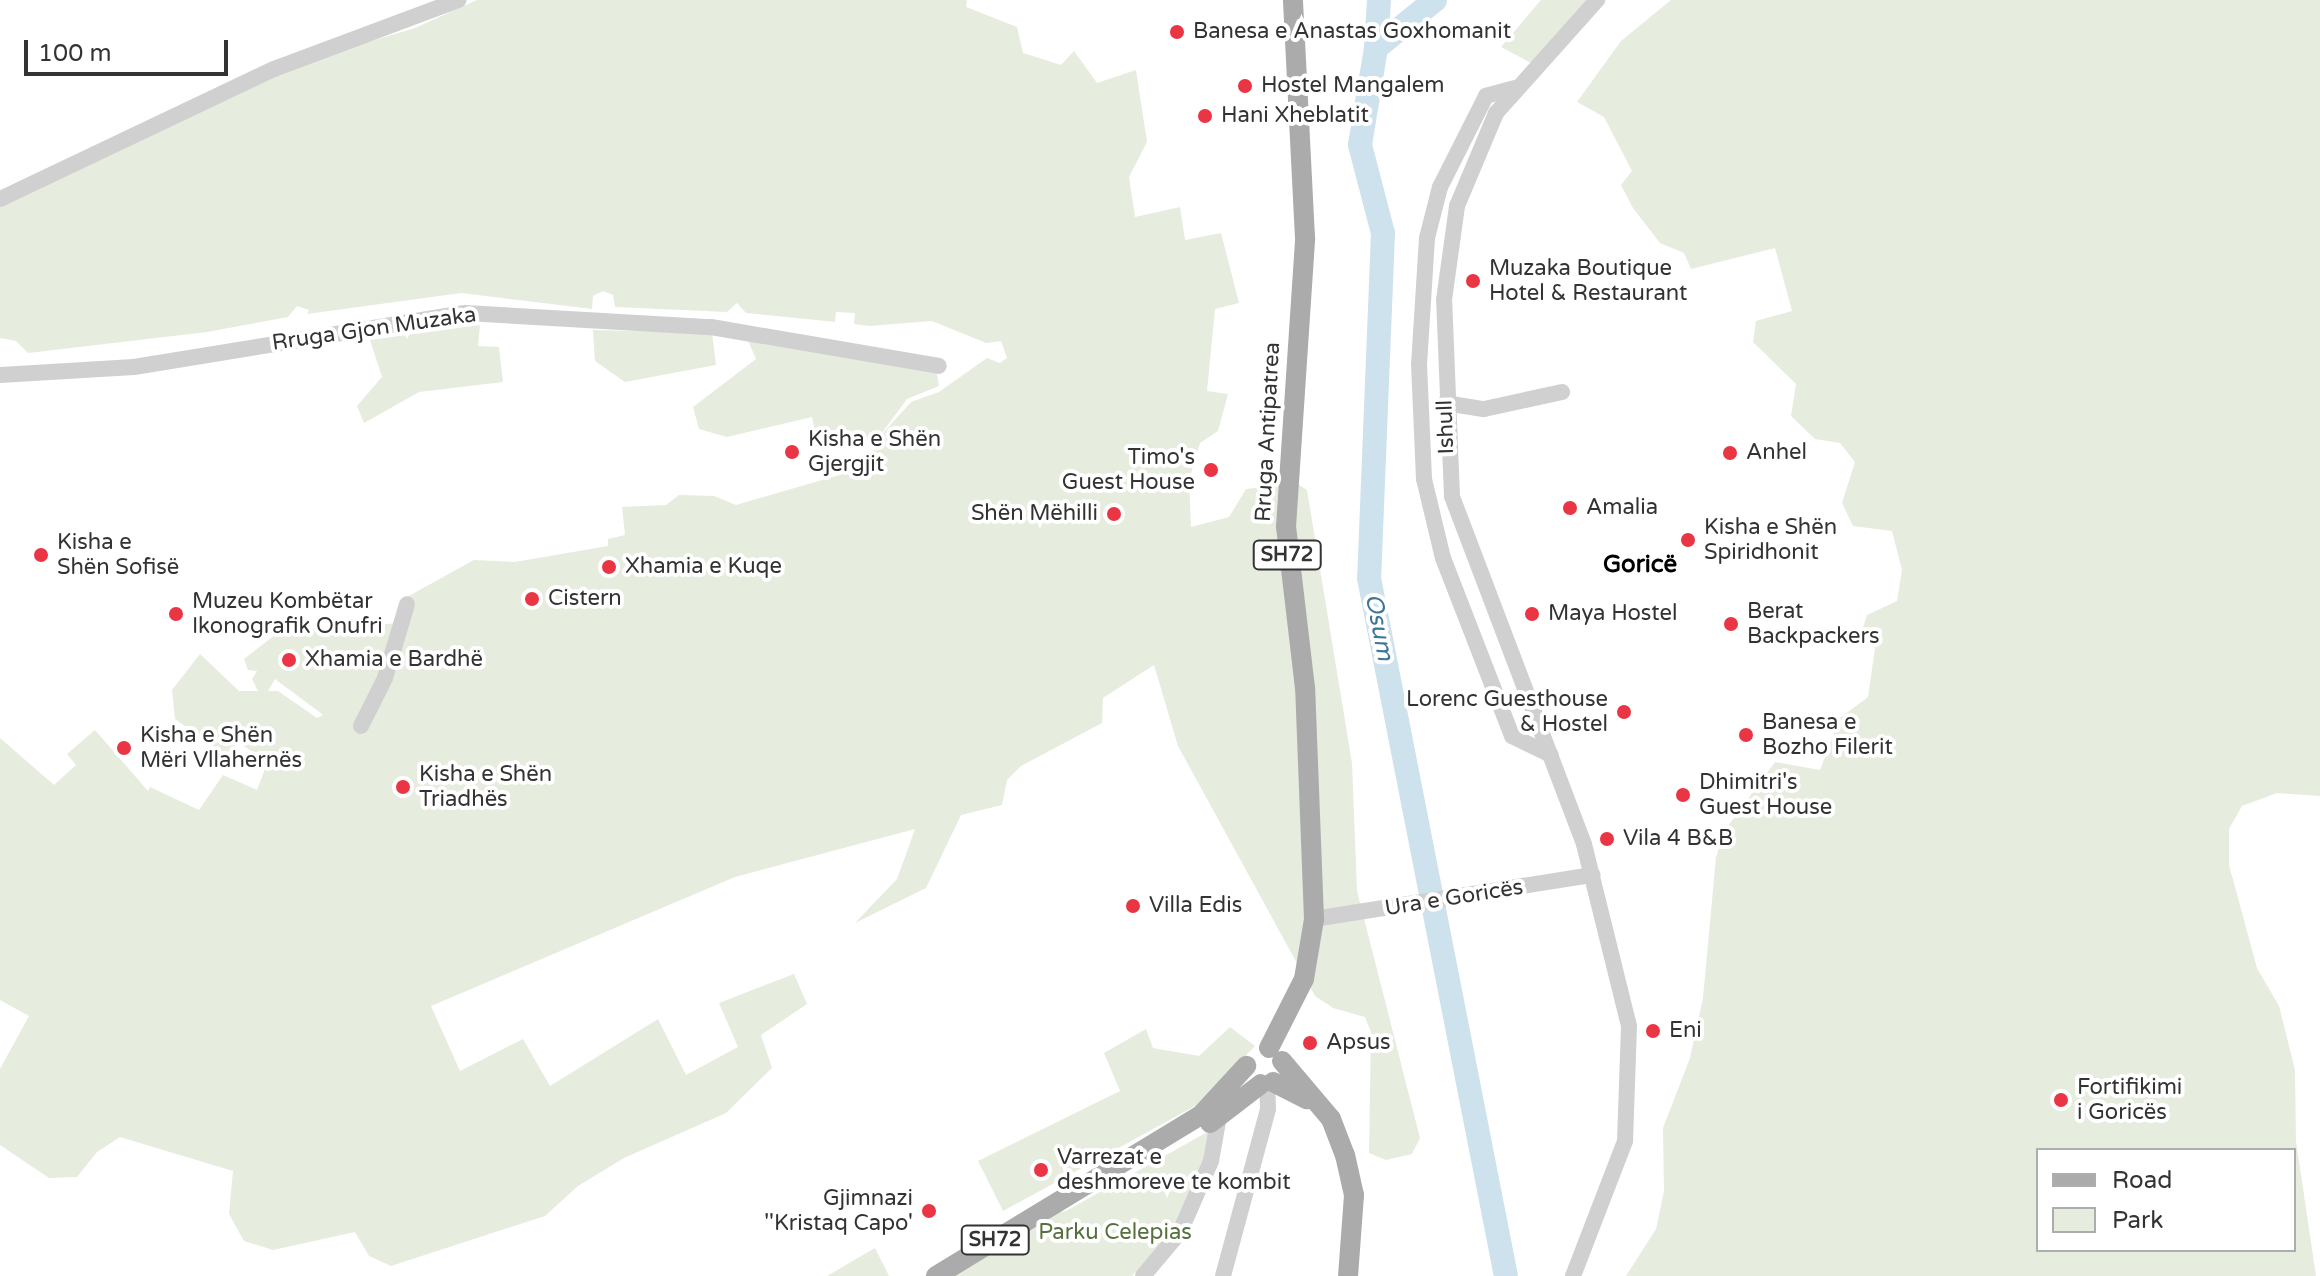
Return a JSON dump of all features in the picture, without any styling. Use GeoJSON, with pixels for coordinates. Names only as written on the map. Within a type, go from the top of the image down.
{"type":"FeatureCollection","features":[{"type":"Feature","properties":{"kind":"main road","name":"Rruga Antipatrea"},"geometry":{"type":"LineString","coordinates":[[1056,1205],[1085,1197],[1219,1116],[1281,1073],[1275,1055],[1304,979],[1314,919],[1305,688],[1286,527],[1305,238],[1296,5]]}},
{"type":"Feature","properties":{"kind":"main road","name":"Rruga Antipatrea"},"geometry":{"type":"LineString","coordinates":[[936,1276],[1201,1115],[1246,1066],[1252,1053],[1275,1055]]}},
{"type":"Feature","properties":{"kind":"main road"},"geometry":{"type":"LineString","coordinates":[[1275,1055],[1322,1106],[1345,1155],[1354,1195],[1348,1276]]}},
{"type":"Feature","properties":{"kind":"main road"},"geometry":{"type":"LineString","coordinates":[[1246,1066],[1250,1077],[1322,1106]]}},
{"type":"Feature","properties":{"kind":"street"},"geometry":{"type":"LineString","coordinates":[[0,199],[291,62],[459,0]]}},
{"type":"Feature","properties":{"kind":"street","name":"Ishull"},"geometry":{"type":"LineString","coordinates":[[1573,1276],[1613,1183],[1627,1120],[1627,1010],[1609,956],[1593,875],[1551,755],[1452,496],[1445,403],[1444,300],[1454,220],[1490,125],[1517,88],[1597,0]]}},
{"type":"Feature","properties":{"kind":"street"},"geometry":{"type":"LineString","coordinates":[[1517,88],[1486,96],[1440,187],[1427,238],[1419,364],[1424,479],[1443,558],[1512,736],[1551,755]]}},
{"type":"Feature","properties":{"kind":"street","name":"Rruga Gjon Muzaka"},"geometry":{"type":"LineString","coordinates":[[0,375],[134,367],[465,313],[711,327],[939,366]]}},
{"type":"Feature","properties":{"kind":"street"},"geometry":{"type":"LineString","coordinates":[[1445,403],[1484,409],[1562,392]]}},
{"type":"Feature","properties":{"kind":"street"},"geometry":{"type":"LineString","coordinates":[[361,726],[385,678],[407,604]]}},
{"type":"Feature","properties":{"kind":"street","name":"Ura e Goricës"},"geometry":{"type":"LineString","coordinates":[[1314,919],[1593,875]]}},
{"type":"Feature","properties":{"kind":"street"},"geometry":{"type":"LineString","coordinates":[[1223,1276],[1268,1109],[1267,1083]]}},
{"type":"Feature","properties":{"kind":"street"},"geometry":{"type":"LineString","coordinates":[[1143,1276],[1171,1247],[1189,1215],[1211,1161],[1219,1116]]}},
{"type":"Feature","properties":{"kind":"green space"},"geometry":{"type":"Polygon","coordinates":[[[477,0],[967,0],[966,7],[1017,27],[1023,53],[1061,65],[1074,51],[1097,83],[1136,70],[1147,142],[1129,177],[1135,217],[1180,207],[1185,240],[1221,233],[1239,303],[1215,309],[1207,391],[1228,394],[1218,431],[1200,443],[1189,480],[1191,527],[1229,517],[1246,489],[1296,483],[1307,490],[1352,763],[1357,891],[1420,1138],[1412,1154],[1386,1160],[1369,1153],[1371,1032],[1365,1017],[1333,1008],[1315,996],[1178,746],[1154,665],[1103,698],[1102,723],[1021,766],[1007,780],[1002,805],[961,815],[926,888],[855,923],[897,879],[915,829],[735,877],[431,1006],[460,1071],[523,1039],[550,1086],[658,1019],[686,1075],[738,1047],[719,1003],[794,974],[807,1004],[761,1035],[772,1068],[726,1113],[624,1158],[578,1186],[545,1216],[391,1266],[369,1256],[355,1232],[273,1250],[244,1241],[229,1214],[233,1171],[120,1137],[97,1152],[77,1177],[49,1178],[0,1145],[0,1069],[29,1016],[0,1000],[0,738],[54,785],[76,765],[67,754],[95,730],[148,791],[150,787],[199,810],[223,775],[257,790],[268,761],[237,742],[229,757],[175,719],[172,690],[200,654],[239,691],[258,691],[252,679],[257,671],[248,670],[244,659],[280,631],[402,623],[407,597],[474,560],[515,562],[608,546],[608,539],[625,535],[622,507],[666,505],[679,495],[714,496],[736,505],[846,473],[862,480],[872,472],[870,457],[883,433],[911,402],[939,392],[987,358],[1000,363],[1007,358],[1001,341],[986,343],[932,321],[869,326],[854,324],[855,313],[836,312],[835,322],[746,313],[737,303],[727,312],[615,307],[613,295],[603,291],[593,296],[592,309],[461,293],[307,314],[309,310],[297,306],[288,317],[207,332],[28,353],[16,341],[0,338],[0,201],[324,55],[415,28],[477,0]],[[275,679],[268,691],[278,691],[317,718],[323,715],[275,679]]]}},
{"type":"Feature","properties":{"kind":"green space"},"geometry":{"type":"Polygon","coordinates":[[[1541,0],[1592,0],[1531,63],[1501,47],[1541,0]]]}},
{"type":"Feature","properties":{"kind":"green space"},"geometry":{"type":"Polygon","coordinates":[[[1671,0],[2320,0],[2320,796],[2277,793],[2242,806],[2229,829],[2229,865],[2257,968],[2279,1006],[2295,1070],[2296,1141],[2316,1276],[1626,1276],[1656,1229],[1664,1191],[1663,1128],[1690,1058],[1703,998],[1716,857],[1725,830],[1775,762],[1820,770],[1840,718],[1868,697],[1875,648],[1861,634],[1867,615],[1897,601],[1902,570],[1892,531],[1853,526],[1842,503],[1855,462],[1840,443],[1815,439],[1791,416],[1796,384],[1753,342],[1756,321],[1792,311],[1775,248],[1691,269],[1684,253],[1660,243],[1633,208],[1621,185],[1632,171],[1604,117],[1577,102],[1621,41],[1671,0]]]}},
{"type":"Feature","properties":{"kind":"green space"},"geometry":{"type":"Polygon","coordinates":[[[480,325],[478,346],[499,347],[503,382],[419,392],[364,423],[357,406],[382,377],[370,340],[480,325]]]}},
{"type":"Feature","properties":{"kind":"green space"},"geometry":{"type":"Polygon","coordinates":[[[593,330],[712,333],[716,365],[625,382],[595,361],[593,330]]]}},
{"type":"Feature","properties":{"kind":"green space"},"geometry":{"type":"Polygon","coordinates":[[[746,336],[936,369],[939,386],[907,399],[876,441],[817,441],[812,417],[727,437],[699,429],[693,407],[756,359],[746,336]]]}},
{"type":"Feature","properties":{"kind":"green space"},"geometry":{"type":"Polygon","coordinates":[[[1230,1027],[1255,1046],[1197,1105],[1003,1211],[978,1161],[1120,1091],[1104,1053],[1146,1029],[1153,1048],[1199,1056],[1230,1027]]]}},
{"type":"Feature","properties":{"kind":"green space","name":"Parku Celepias"},"geometry":{"type":"Polygon","coordinates":[[[1211,1130],[1206,1159],[1170,1237],[1132,1276],[948,1276],[1053,1213],[1066,1211],[1211,1130]]]}},
{"type":"Feature","properties":{"kind":"green space"},"geometry":{"type":"Polygon","coordinates":[[[875,1248],[889,1276],[827,1276],[875,1248]]]}},
{"type":"Feature","properties":{"kind":"waterway"},"geometry":{"type":"LineString","coordinates":[[1376,48],[1379,0]]}},
{"type":"Feature","properties":{"kind":"waterway","name":"Osum"},"geometry":{"type":"LineString","coordinates":[[1435,0],[1376,48],[1360,145],[1383,233],[1369,578],[1506,1276]]}},
{"type":"Feature","properties":{"kind":"place","name":"Banesa e Anastas Goxhomanit"},"geometry":{"type":"Point","coordinates":[1177,32]}},
{"type":"Feature","properties":{"kind":"place","name":"Hostel Mangalem"},"geometry":{"type":"Point","coordinates":[1245,86]}},
{"type":"Feature","properties":{"kind":"place","name":"Hani Xheblatit"},"geometry":{"type":"Point","coordinates":[1205,116]}},
{"type":"Feature","properties":{"kind":"place","name":"Muzaka Boutique Hotel & Restaurant"},"geometry":{"type":"Point","coordinates":[1473,281]}},
{"type":"Feature","properties":{"kind":"place","name":"Kisha e Shën Gjergjit"},"geometry":{"type":"Point","coordinates":[792,452]}},
{"type":"Feature","properties":{"kind":"place","name":"Anhel"},"geometry":{"type":"Point","coordinates":[1730,453]}},
{"type":"Feature","properties":{"kind":"place","name":"Timo's Guest House"},"geometry":{"type":"Point","coordinates":[1211,470]}},
{"type":"Feature","properties":{"kind":"place","name":"Amalia"},"geometry":{"type":"Point","coordinates":[1570,508]}},
{"type":"Feature","properties":{"kind":"place","name":"Shën Mëhilli"},"geometry":{"type":"Point","coordinates":[1114,514]}},
{"type":"Feature","properties":{"kind":"place","name":"Kisha e Shën Spiridhonit"},"geometry":{"type":"Point","coordinates":[1688,540]}},
{"type":"Feature","properties":{"kind":"place","name":"Kisha e Shën Sofisë"},"geometry":{"type":"Point","coordinates":[41,555]}},
{"type":"Feature","properties":{"kind":"place","name":"Xhamia e Kuqe"},"geometry":{"type":"Point","coordinates":[609,567]}},
{"type":"Feature","properties":{"kind":"place","name":"Cistern"},"geometry":{"type":"Point","coordinates":[532,599]}},
{"type":"Feature","properties":{"kind":"place","name":"Muzeu Kombëtar Ikonografik Onufri"},"geometry":{"type":"Point","coordinates":[176,614]}},
{"type":"Feature","properties":{"kind":"place","name":"Maya Hostel"},"geometry":{"type":"Point","coordinates":[1532,614]}},
{"type":"Feature","properties":{"kind":"place","name":"Berat Backpackers"},"geometry":{"type":"Point","coordinates":[1731,624]}},
{"type":"Feature","properties":{"kind":"place","name":"Xhamia e Bardhë"},"geometry":{"type":"Point","coordinates":[289,660]}},
{"type":"Feature","properties":{"kind":"place","name":"Lorenc Guesthouse & Hostel"},"geometry":{"type":"Point","coordinates":[1624,712]}},
{"type":"Feature","properties":{"kind":"place","name":"Banesa e Bozho Filerit"},"geometry":{"type":"Point","coordinates":[1746,735]}},
{"type":"Feature","properties":{"kind":"place","name":"Kisha e Shën Mëri Vllahernës"},"geometry":{"type":"Point","coordinates":[124,748]}},
{"type":"Feature","properties":{"kind":"place","name":"Kisha e Shën Triadhës"},"geometry":{"type":"Point","coordinates":[403,787]}},
{"type":"Feature","properties":{"kind":"place","name":"Dhimitri's Guest House"},"geometry":{"type":"Point","coordinates":[1683,795]}},
{"type":"Feature","properties":{"kind":"place","name":"Vila 4 B&B"},"geometry":{"type":"Point","coordinates":[1607,839]}},
{"type":"Feature","properties":{"kind":"place","name":"Villa Edis"},"geometry":{"type":"Point","coordinates":[1133,906]}},
{"type":"Feature","properties":{"kind":"place","name":"Eni"},"geometry":{"type":"Point","coordinates":[1653,1031]}},
{"type":"Feature","properties":{"kind":"place","name":"Apsus"},"geometry":{"type":"Point","coordinates":[1310,1043]}},
{"type":"Feature","properties":{"kind":"place","name":"Fortifikimi i Goricës"},"geometry":{"type":"Point","coordinates":[2061,1100]}},
{"type":"Feature","properties":{"kind":"place","name":"Varrezat e deshmoreve te kombit"},"geometry":{"type":"Point","coordinates":[1041,1170]}},
{"type":"Feature","properties":{"kind":"place","name":"Gjimnazi ''Kristaq Capo'"},"geometry":{"type":"Point","coordinates":[929,1211]}},
{"type":"Feature","properties":{"kind":"district","name":"Goricë"},"geometry":{"type":"Point","coordinates":[1640,565]}}]}
